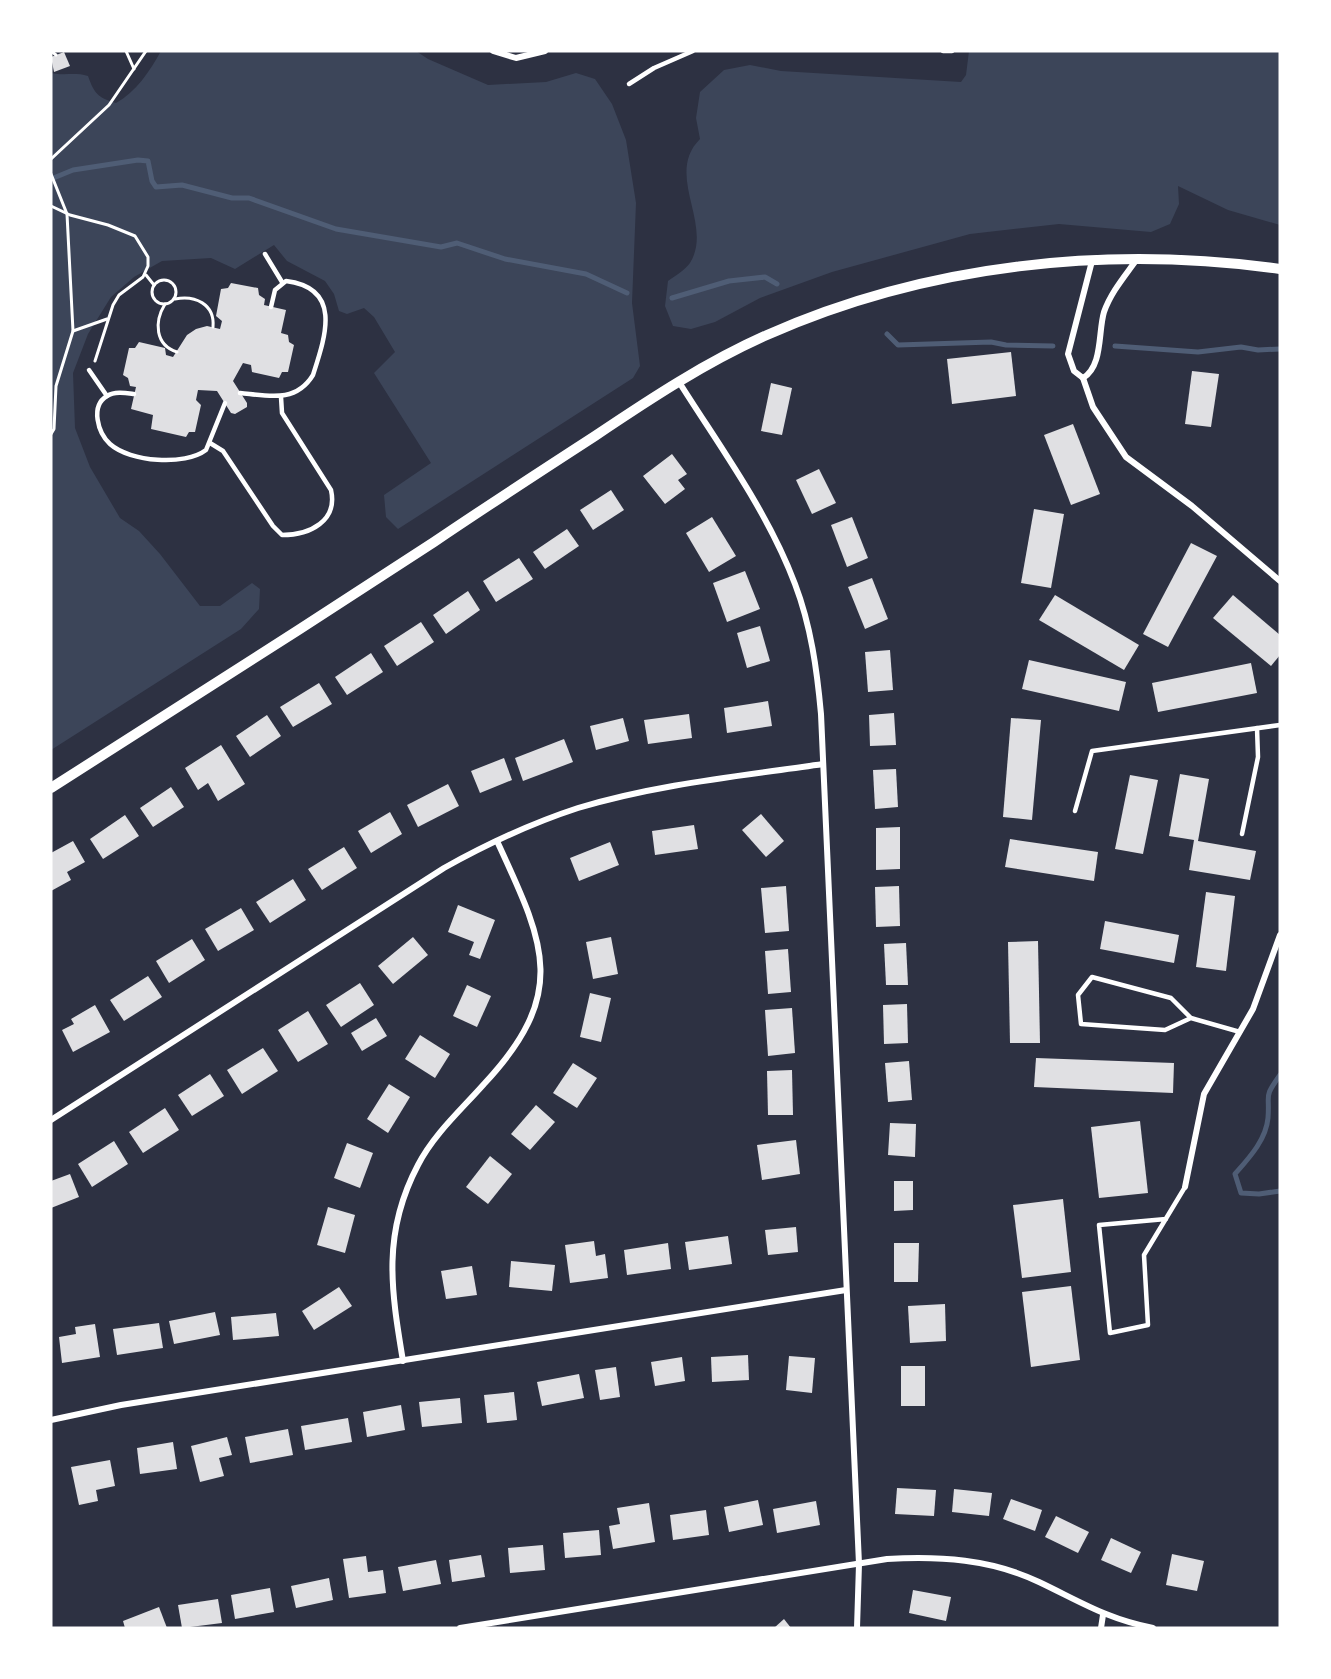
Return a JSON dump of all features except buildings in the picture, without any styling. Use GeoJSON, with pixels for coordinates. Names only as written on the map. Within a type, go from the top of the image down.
{"type":"FeatureCollection","features":[{"type":"Feature","properties":{"kind":"street"},"geometry":{"type":"LineString","coordinates":[[493,51],[516,58],[545,51]]}},
{"type":"Feature","properties":{"kind":"street"},"geometry":{"type":"LineString","coordinates":[[51,788],[679,382],[767,335],[887,293],[984,271],[1056,262],[1171,258],[1280,269]]}},
{"type":"Feature","properties":{"kind":"street"},"geometry":{"type":"LineString","coordinates":[[1083,378],[1089,374],[1096,363],[1099,337],[1110,299],[1137,259]]}},
{"type":"Feature","properties":{"kind":"street"},"geometry":{"type":"LineString","coordinates":[[1092,261],[1074,321],[1068,354],[1074,371],[1083,378],[1093,407],[1126,457],[1192,506],[1280,581]]}},
{"type":"Feature","properties":{"kind":"street"},"geometry":{"type":"LineString","coordinates":[[679,382],[761,515],[795,585],[814,652],[823,764],[859,1564],[857,1628]]}},
{"type":"Feature","properties":{"kind":"street"},"geometry":{"type":"LineString","coordinates":[[51,1120],[444,868],[497,841],[539,822],[605,801],[656,789],[823,764]]}},
{"type":"Feature","properties":{"kind":"street"},"geometry":{"type":"LineString","coordinates":[[403,1361],[393,1298],[391,1257],[398,1217],[410,1183],[439,1133],[511,1056],[528,1028],[538,1000],[542,970],[538,941],[528,907],[497,841]]}},
{"type":"Feature","properties":{"kind":"street"},"geometry":{"type":"LineString","coordinates":[[1185,1187],[1204,1094],[1253,1009],[1280,935]]}},
{"type":"Feature","properties":{"kind":"street"},"geometry":{"type":"LineString","coordinates":[[51,1420],[121,1405],[846,1290]]}},
{"type":"Feature","properties":{"kind":"street"},"geometry":{"type":"LineString","coordinates":[[460,1628],[859,1564],[919,1557],[983,1563],[1038,1581],[1103,1615],[1153,1628]]}},
{"type":"Feature","properties":{"kind":"street"},"geometry":{"type":"LineString","coordinates":[[1101,1628],[1103,1615]]}},
{"type":"Feature","properties":{"kind":"lane"},"geometry":{"type":"LineString","coordinates":[[629,84],[654,68],[693,51]]}},
{"type":"Feature","properties":{"kind":"lane"},"geometry":{"type":"LineString","coordinates":[[943,51],[952,51]]}},
{"type":"Feature","properties":{"kind":"lane"},"geometry":{"type":"LineString","coordinates":[[265,254],[282,282]]}},
{"type":"Feature","properties":{"kind":"lane"},"geometry":{"type":"LineString","coordinates":[[271,307],[275,290],[282,282]]}},
{"type":"Feature","properties":{"kind":"lane"},"geometry":{"type":"LineString","coordinates":[[240,393],[281,397],[301,389],[313,375],[326,315],[325,304],[312,287],[302,283],[282,282]]}},
{"type":"Feature","properties":{"kind":"lane"},"geometry":{"type":"LineString","coordinates":[[91,372],[107,396]]}},
{"type":"Feature","properties":{"kind":"lane"},"geometry":{"type":"LineString","coordinates":[[134,394],[114,393],[107,396],[97,410],[98,423],[103,435],[120,451],[170,461],[184,461],[198,456],[210,443],[225,403]]}},
{"type":"Feature","properties":{"kind":"lane"},"geometry":{"type":"LineString","coordinates":[[210,443],[223,451],[273,526],[282,534],[296,535],[315,528],[330,513],[334,503],[332,490],[282,413],[281,397]]}},
{"type":"Feature","properties":{"kind":"lane"},"geometry":{"type":"LineString","coordinates":[[1075,812],[1092,751],[1280,725]]}},
{"type":"Feature","properties":{"kind":"lane"},"geometry":{"type":"LineString","coordinates":[[1242,834],[1258,757],[1257,728]]}},
{"type":"Feature","properties":{"kind":"lane"},"geometry":{"type":"LineString","coordinates":[[1191,1018],[1165,1030],[1081,1024],[1078,995],[1092,976],[1171,998],[1191,1018],[1240,1032]]}},
{"type":"Feature","properties":{"kind":"lane"},"geometry":{"type":"LineString","coordinates":[[1166,1220],[1099,1225],[1110,1333],[1148,1325],[1144,1256],[1166,1220],[1185,1187]]}},
{"type":"Feature","properties":{"kind":"path"},"geometry":{"type":"LineString","coordinates":[[51,51],[56,55]]}},
{"type":"Feature","properties":{"kind":"path"},"geometry":{"type":"LineString","coordinates":[[126,51],[134,69]]}},
{"type":"Feature","properties":{"kind":"path"},"geometry":{"type":"LineString","coordinates":[[51,159],[57,151],[99,116],[146,51]]}},
{"type":"Feature","properties":{"kind":"path"},"geometry":{"type":"LineString","coordinates":[[51,174],[67,214],[73,331],[56,386],[54,429],[51,434]]}},
{"type":"Feature","properties":{"kind":"path"},"geometry":{"type":"LineString","coordinates":[[51,206],[67,214],[108,225],[135,236],[148,257],[146,273],[147,278],[154,285],[153,298],[165,304]]}},
{"type":"Feature","properties":{"kind":"path"},"geometry":{"type":"LineString","coordinates":[[91,372],[107,319],[119,295],[146,273]]}},
{"type":"Feature","properties":{"kind":"path"},"geometry":{"type":"LineString","coordinates":[[154,285],[164,280],[171,281],[177,291],[175,299]]}},
{"type":"Feature","properties":{"kind":"path"},"geometry":{"type":"LineString","coordinates":[[177,351],[165,346],[158,330],[158,320],[165,304],[175,299],[194,298],[200,301],[211,314],[213,327]]}},
{"type":"Feature","properties":{"kind":"path"},"geometry":{"type":"LineString","coordinates":[[73,331],[107,319]]}},
{"type":"Feature","properties":{"kind":"shaded area"},"geometry":{"type":"Polygon","coordinates":[[[161,51],[416,51],[428,59],[488,85],[546,82],[576,73],[595,79],[612,104],[626,140],[636,203],[632,303],[640,366],[633,378],[398,529],[386,517],[384,495],[431,463],[374,373],[395,352],[374,317],[364,308],[347,314],[339,311],[334,294],[325,281],[287,261],[274,245],[235,269],[211,258],[162,261],[134,277],[111,297],[88,334],[73,373],[75,428],[90,467],[120,518],[139,531],[160,554],[200,606],[220,606],[252,583],[260,589],[259,609],[241,629],[51,750],[51,73],[88,76],[92,87],[98,94],[116,103],[142,80],[161,51]]]}},
{"type":"Feature","properties":{"kind":"shaded area"},"geometry":{"type":"Polygon","coordinates":[[[969,51],[1280,51],[1280,225],[1228,210],[1178,186],[1179,204],[1170,224],[1151,232],[1059,224],[970,234],[832,272],[760,298],[715,322],[691,329],[673,326],[665,306],[668,281],[688,266],[696,248],[697,232],[687,184],[687,168],[690,153],[700,139],[696,118],[700,92],[724,70],[750,65],[781,71],[961,82],[966,75],[969,51]]]}},
{"type":"Feature","properties":{"kind":"waterway"},"geometry":{"type":"LineString","coordinates":[[51,179],[73,170],[138,160],[148,161],[152,181],[156,187],[182,185],[232,198],[249,198],[336,229],[441,247],[457,243],[505,259],[586,274],[627,293]]}},
{"type":"Feature","properties":{"kind":"waterway"},"geometry":{"type":"LineString","coordinates":[[672,298],[729,281],[765,277],[777,284]]}},
{"type":"Feature","properties":{"kind":"waterway"},"geometry":{"type":"LineString","coordinates":[[887,334],[898,345],[991,342],[1006,345],[1053,346]]}},
{"type":"Feature","properties":{"kind":"waterway"},"geometry":{"type":"LineString","coordinates":[[1115,346],[1198,352],[1241,347],[1258,350],[1280,349]]}},
{"type":"Feature","properties":{"kind":"waterway"},"geometry":{"type":"LineString","coordinates":[[1280,1075],[1269,1092],[1268,1118],[1264,1134],[1246,1162],[1235,1174],[1241,1193],[1259,1194],[1280,1191]]}}]}
